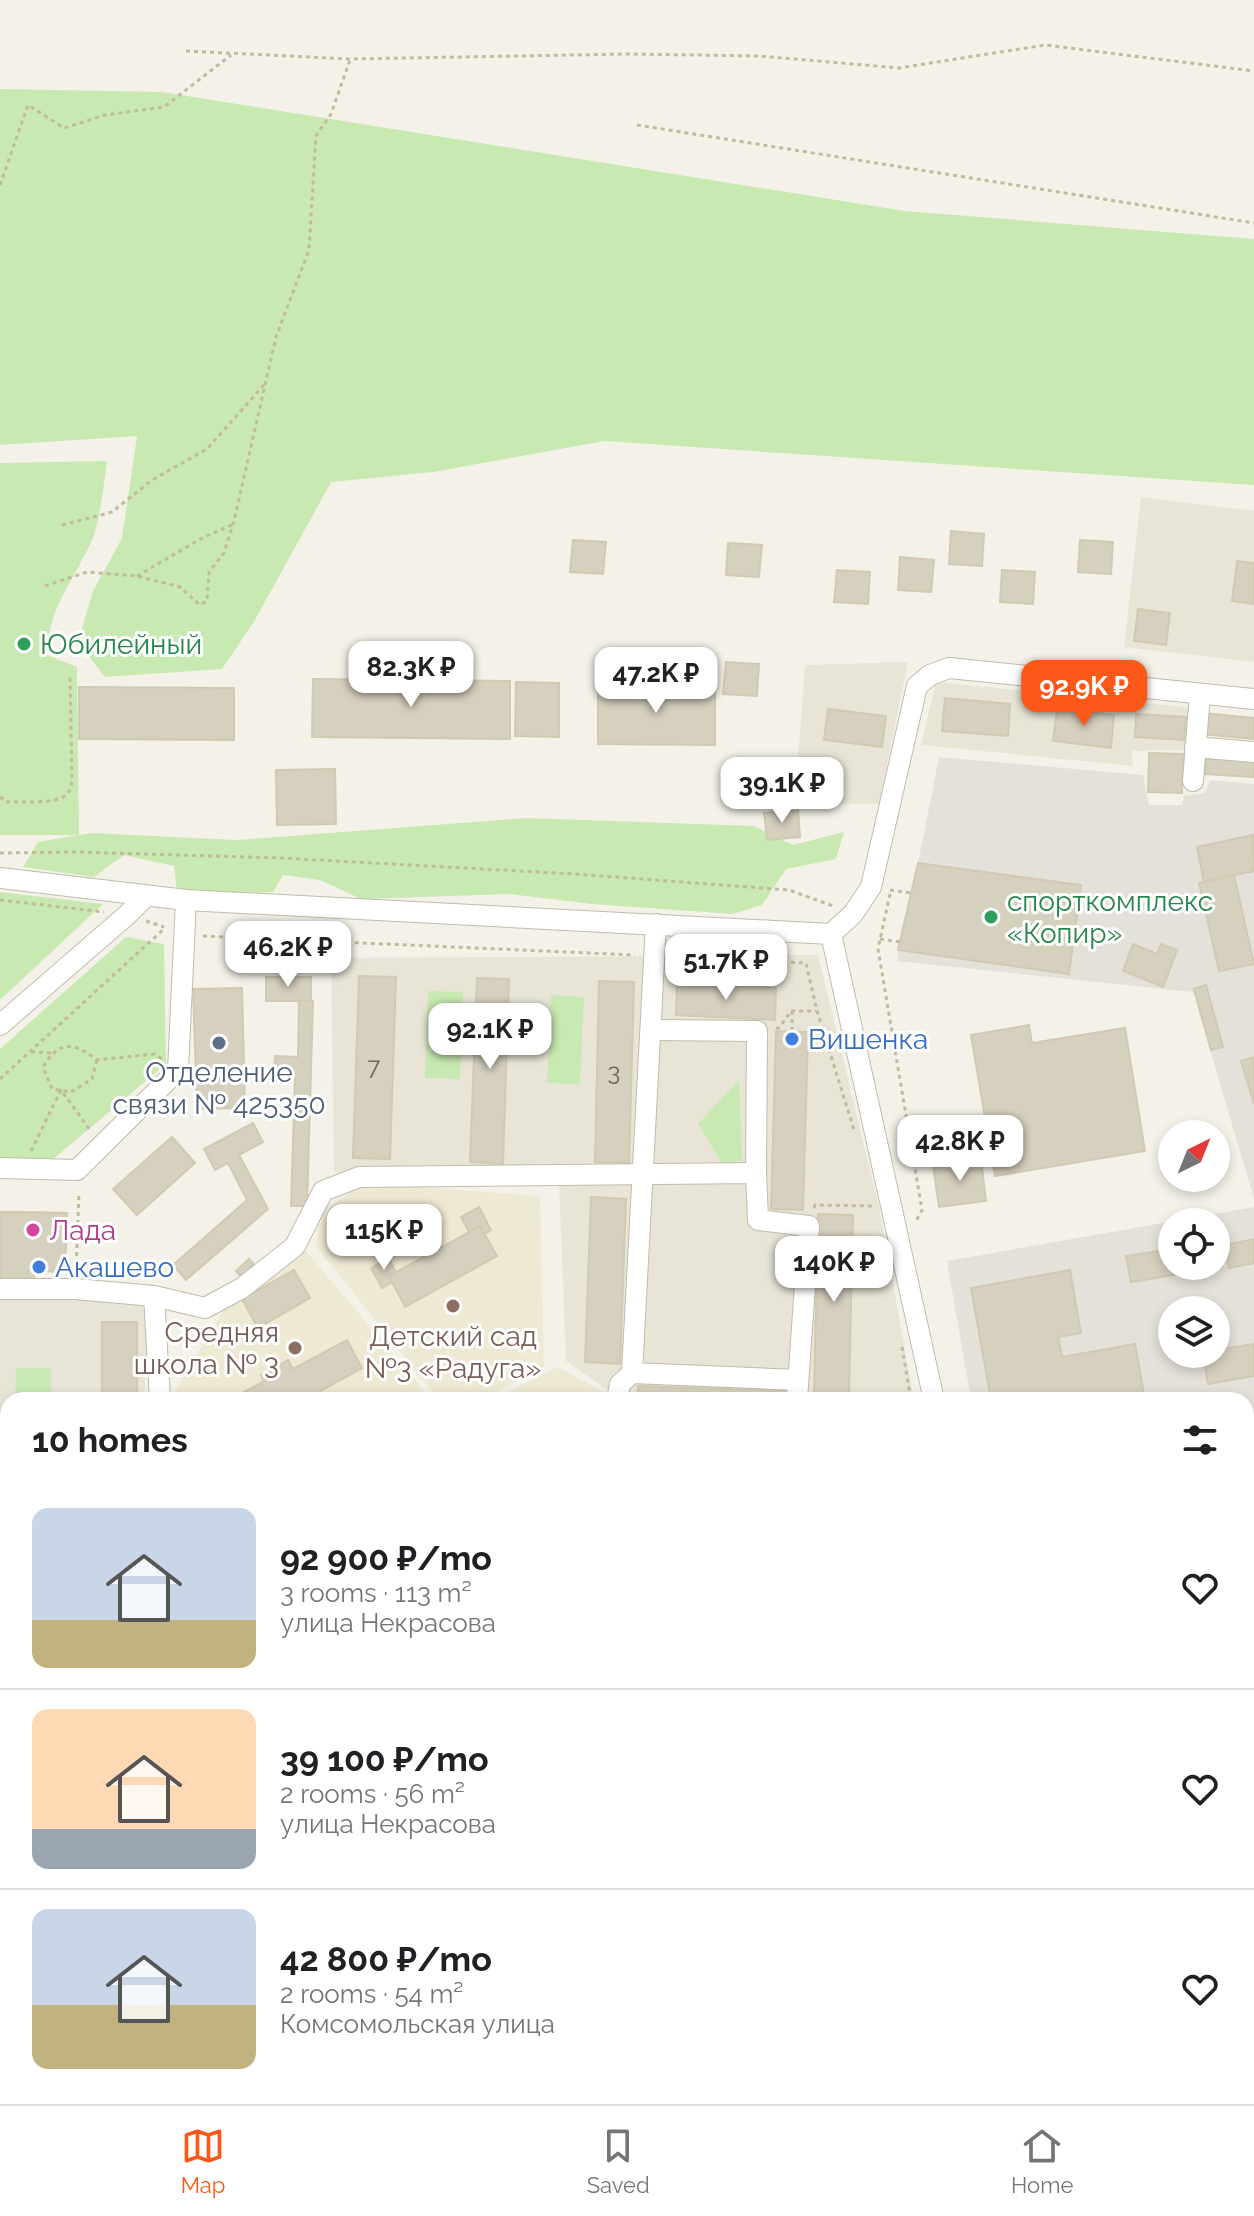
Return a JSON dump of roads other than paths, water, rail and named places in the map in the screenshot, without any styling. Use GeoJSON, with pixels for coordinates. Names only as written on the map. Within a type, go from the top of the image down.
{"type":"FeatureCollection","features":[{"type":"Feature","properties":{"kind":"street"},"geometry":{"type":"LineString","coordinates":[[0,878],[186,900],[831,934],[853,914],[871,887],[917,686],[930,675],[949,668],[1254,699]]}},
{"type":"Feature","properties":{"kind":"street"},"geometry":{"type":"LineString","coordinates":[[1193,781],[1200,694]]}},
{"type":"Feature","properties":{"kind":"street"},"geometry":{"type":"LineString","coordinates":[[1195,747],[1254,752]]}},
{"type":"Feature","properties":{"kind":"street"},"geometry":{"type":"LineString","coordinates":[[0,1025],[146,896]]}},
{"type":"Feature","properties":{"kind":"street"},"geometry":{"type":"LineString","coordinates":[[0,1168],[77,1170],[178,1070],[186,900]]}},
{"type":"Feature","properties":{"kind":"street"},"geometry":{"type":"LineString","coordinates":[[618,1392],[620,1384],[632,1373],[656,924]]}},
{"type":"Feature","properties":{"kind":"street"},"geometry":{"type":"LineString","coordinates":[[831,934],[932,1392]]}},
{"type":"Feature","properties":{"kind":"street"},"geometry":{"type":"LineString","coordinates":[[632,1373],[798,1390],[809,1226],[758,1220],[756,1173],[763,1027],[651,1030]]}},
{"type":"Feature","properties":{"kind":"street"},"geometry":{"type":"LineString","coordinates":[[0,1289],[75,1289],[154,1296],[205,1308],[242,1288],[295,1246],[323,1191],[359,1177],[756,1173]]}},
{"type":"Feature","properties":{"kind":"street"},"geometry":{"type":"LineString","coordinates":[[154,1296],[160,1392]]}},
{"type":"Feature","properties":{"kind":"place","name":"Юбилейный"},"geometry":{"type":"Point","coordinates":[24,644]}},
{"type":"Feature","properties":{"kind":"place","name":"спорткомплекс «Копир»"},"geometry":{"type":"Point","coordinates":[991,917]}},
{"type":"Feature","properties":{"kind":"place","name":"Вишенка"},"geometry":{"type":"Point","coordinates":[792,1039]}},
{"type":"Feature","properties":{"kind":"place","name":"Отделение связи № 425350"},"geometry":{"type":"Point","coordinates":[219,1043]}},
{"type":"Feature","properties":{"kind":"place","name":"Лада"},"geometry":{"type":"Point","coordinates":[33,1230]}},
{"type":"Feature","properties":{"kind":"place","name":"Акашево"},"geometry":{"type":"Point","coordinates":[39,1267]}},
{"type":"Feature","properties":{"kind":"place","name":"Детский сад №3 «Радуга»"},"geometry":{"type":"Point","coordinates":[453,1306]}},
{"type":"Feature","properties":{"kind":"place","name":"Средняя школа № 3"},"geometry":{"type":"Point","coordinates":[295,1348]}}]}
